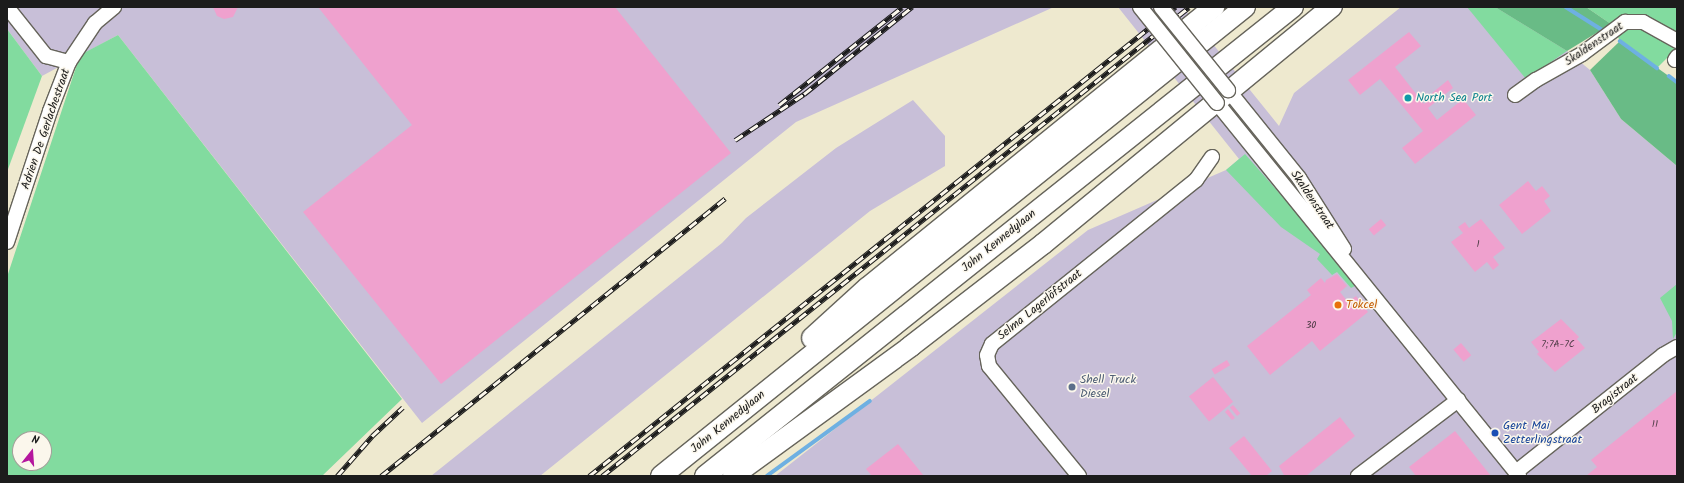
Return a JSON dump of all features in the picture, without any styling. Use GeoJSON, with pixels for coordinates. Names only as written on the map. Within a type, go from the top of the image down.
{"type":"FeatureCollection","features":[{"type":"Feature","properties":{"kind":"highway"},"geometry":{"type":"LineString","coordinates":[[706,439],[780,367],[867,288],[1214,7]]}},
{"type":"Feature","properties":{"kind":"highway","name":"John Kennedylaan"},"geometry":{"type":"LineString","coordinates":[[660,476],[1245,7]]}},
{"type":"Feature","properties":{"kind":"highway","name":"John Kennedylaan"},"geometry":{"type":"LineString","coordinates":[[705,476],[1293,7]]}},
{"type":"Feature","properties":{"kind":"highway","name":"John Kennedylaan"},"geometry":{"type":"LineString","coordinates":[[727,476],[1312,7]]}},
{"type":"Feature","properties":{"kind":"highway"},"geometry":{"type":"LineString","coordinates":[[732,476],[917,341],[1043,244],[1332,7]]}},
{"type":"Feature","properties":{"kind":"street"},"geometry":{"type":"LineString","coordinates":[[7,7],[46,56],[69,62]]}},
{"type":"Feature","properties":{"kind":"street","name":"Adrien De Gerlachestraat"},"geometry":{"type":"LineString","coordinates":[[7,242],[50,111],[69,62],[95,23],[114,7]]}},
{"type":"Feature","properties":{"kind":"street"},"geometry":{"type":"LineString","coordinates":[[1140,7],[1175,38],[1227,92]]}},
{"type":"Feature","properties":{"kind":"street"},"geometry":{"type":"LineString","coordinates":[[1161,7],[1175,38]]}},
{"type":"Feature","properties":{"kind":"street","name":"Skaldenstraat"},"geometry":{"type":"LineString","coordinates":[[1515,95],[1536,80],[1582,54],[1629,20],[1643,22],[1677,41]]}},
{"type":"Feature","properties":{"kind":"street","name":"Skaldenstraat"},"geometry":{"type":"LineString","coordinates":[[1227,92],[1298,178],[1390,315]]}},
{"type":"Feature","properties":{"kind":"street","name":"Skaldenstraat"},"geometry":{"type":"LineString","coordinates":[[1227,92],[1252,148],[1390,315],[1517,474]]}},
{"type":"Feature","properties":{"kind":"street","name":"Selma Lagerlöfstraat"},"geometry":{"type":"LineString","coordinates":[[1079,476],[990,366],[987,355],[992,344],[1196,180],[1212,157]]}},
{"type":"Feature","properties":{"kind":"street","name":"Bragistraat"},"geometry":{"type":"LineString","coordinates":[[1517,474],[1663,355],[1677,347]]}},
{"type":"Feature","properties":{"kind":"street"},"geometry":{"type":"LineString","coordinates":[[1358,476],[1458,400]]}},
{"type":"Feature","properties":{"kind":"shaded area"},"geometry":{"type":"Polygon","coordinates":[[[7,7],[1054,7],[796,122],[422,423],[118,35],[42,76],[7,29],[7,7]]]}},
{"type":"Feature","properties":{"kind":"shaded area"},"geometry":{"type":"Polygon","coordinates":[[[1118,7],[1183,7],[1279,126],[1294,93],[1401,7],[1495,7],[1567,51],[1590,70],[1621,119],[1677,166],[1677,476],[775,476],[1088,230],[1226,170],[1239,159],[1118,7]]]}},
{"type":"Feature","properties":{"kind":"shaded area"},"geometry":{"type":"Polygon","coordinates":[[[913,100],[945,136],[945,166],[870,211],[540,476],[431,476],[722,243],[746,218],[836,148],[913,100]]]}},
{"type":"Feature","properties":{"kind":"green space"},"geometry":{"type":"Polygon","coordinates":[[[1467,7],[1495,7],[1567,51],[1526,79],[1467,7]]]}},
{"type":"Feature","properties":{"kind":"green space"},"geometry":{"type":"Polygon","coordinates":[[[1495,7],[1586,7],[1611,24],[1567,51],[1495,7]]]}},
{"type":"Feature","properties":{"kind":"green space"},"geometry":{"type":"Polygon","coordinates":[[[1586,7],[1677,7],[1677,48],[1657,68],[1620,41],[1611,24],[1586,7]]]}},
{"type":"Feature","properties":{"kind":"green space"},"geometry":{"type":"Polygon","coordinates":[[[7,29],[42,76],[7,172],[7,29]]]}},
{"type":"Feature","properties":{"kind":"green space"},"geometry":{"type":"Polygon","coordinates":[[[118,35],[402,399],[322,476],[7,476],[7,277],[80,55],[118,35]]]}},
{"type":"Feature","properties":{"kind":"green space"},"geometry":{"type":"Polygon","coordinates":[[[1620,41],[1677,82],[1677,166],[1621,119],[1590,70],[1620,41]]]}},
{"type":"Feature","properties":{"kind":"green space"},"geometry":{"type":"Polygon","coordinates":[[[1245,154],[1308,226],[1355,286],[1351,288],[1337,272],[1332,275],[1317,259],[1320,254],[1281,227],[1226,170],[1245,154]]]}},
{"type":"Feature","properties":{"kind":"green space"},"geometry":{"type":"Polygon","coordinates":[[[1677,284],[1677,332],[1673,339],[1672,321],[1660,298],[1677,284]]]}},
{"type":"Feature","properties":{"kind":"building"},"geometry":{"type":"Polygon","coordinates":[[[213,7],[238,7],[233,17],[224,19],[217,16],[213,7]]]}},
{"type":"Feature","properties":{"kind":"building"},"geometry":{"type":"Polygon","coordinates":[[[318,7],[615,7],[731,153],[441,384],[303,212],[412,125],[318,7]]]}},
{"type":"Feature","properties":{"kind":"building","name":"North Sea Port"},"geometry":{"type":"Polygon","coordinates":[[[1409,32],[1421,46],[1395,67],[1424,104],[1434,96],[1432,93],[1448,80],[1453,88],[1428,108],[1437,120],[1463,99],[1476,115],[1415,164],[1402,148],[1423,131],[1380,79],[1360,95],[1348,80],[1409,32]]]}},
{"type":"Feature","properties":{"kind":"building"},"geometry":{"type":"Polygon","coordinates":[[[1528,181],[1536,191],[1542,186],[1550,196],[1544,201],[1551,211],[1522,234],[1499,205],[1528,181]]]}},
{"type":"Feature","properties":{"kind":"building"},"geometry":{"type":"Polygon","coordinates":[[[1381,219],[1386,225],[1374,235],[1369,229],[1381,219]]]}},
{"type":"Feature","properties":{"kind":"building"},"geometry":{"type":"Polygon","coordinates":[[[1481,219],[1505,248],[1493,257],[1499,265],[1493,270],[1487,262],[1475,272],[1451,242],[1463,233],[1458,227],[1465,222],[1469,228],[1481,219]]]}},
{"type":"Feature","properties":{"kind":"building"},"geometry":{"type":"Polygon","coordinates":[[[1337,274],[1347,286],[1340,292],[1348,302],[1356,296],[1368,312],[1320,351],[1312,341],[1270,375],[1247,346],[1311,295],[1307,290],[1321,278],[1325,283],[1326,280],[1337,274]]]}},
{"type":"Feature","properties":{"kind":"building"},"geometry":{"type":"Polygon","coordinates":[[[1561,319],[1579,337],[1577,339],[1585,348],[1555,372],[1537,354],[1539,352],[1531,342],[1561,319]]]}},
{"type":"Feature","properties":{"kind":"building"},"geometry":{"type":"Polygon","coordinates":[[[1461,343],[1471,355],[1464,362],[1453,349],[1461,343]]]}},
{"type":"Feature","properties":{"kind":"building"},"geometry":{"type":"Polygon","coordinates":[[[1227,360],[1230,365],[1215,374],[1212,369],[1227,360]]]}},
{"type":"Feature","properties":{"kind":"building"},"geometry":{"type":"Polygon","coordinates":[[[1213,377],[1233,402],[1209,421],[1189,397],[1213,377]]]}},
{"type":"Feature","properties":{"kind":"building"},"geometry":{"type":"Polygon","coordinates":[[[1677,391],[1677,476],[1586,476],[1597,467],[1591,460],[1677,391]]]}},
{"type":"Feature","properties":{"kind":"building"},"geometry":{"type":"Polygon","coordinates":[[[1233,405],[1240,413],[1237,416],[1230,408],[1233,405]]]}},
{"type":"Feature","properties":{"kind":"building"},"geometry":{"type":"Polygon","coordinates":[[[1228,409],[1235,418],[1232,420],[1225,412],[1228,409]]]}},
{"type":"Feature","properties":{"kind":"building"},"geometry":{"type":"Polygon","coordinates":[[[1340,417],[1355,436],[1306,476],[1284,475],[1279,466],[1340,417]]]}},
{"type":"Feature","properties":{"kind":"building"},"geometry":{"type":"Polygon","coordinates":[[[1455,431],[1491,476],[1416,476],[1409,467],[1455,431]]]}},
{"type":"Feature","properties":{"kind":"building"},"geometry":{"type":"Polygon","coordinates":[[[1244,436],[1272,471],[1266,476],[1252,476],[1229,448],[1244,436]]]}},
{"type":"Feature","properties":{"kind":"building"},"geometry":{"type":"Polygon","coordinates":[[[898,444],[924,476],[872,476],[866,469],[898,444]]]}},
{"type":"Feature","properties":{"kind":"waterway"},"geometry":{"type":"LineString","coordinates":[[1566,7],[1604,31]]}},
{"type":"Feature","properties":{"kind":"waterway"},"geometry":{"type":"LineString","coordinates":[[1620,41],[1657,68]]}},
{"type":"Feature","properties":{"kind":"waterway"},"geometry":{"type":"LineString","coordinates":[[1669,76],[1677,82]]}},
{"type":"Feature","properties":{"kind":"waterway"},"geometry":{"type":"LineString","coordinates":[[767,476],[870,401]]}},
{"type":"Feature","properties":{"kind":"railway"},"geometry":{"type":"LineString","coordinates":[[779,105],[902,7]]}},
{"type":"Feature","properties":{"kind":"railway"},"geometry":{"type":"LineString","coordinates":[[735,140],[804,94],[912,7]]}},
{"type":"Feature","properties":{"kind":"railway"},"geometry":{"type":"LineString","coordinates":[[589,476],[1175,7]]}},
{"type":"Feature","properties":{"kind":"railway"},"geometry":{"type":"LineString","coordinates":[[602,476],[1189,7]]}},
{"type":"Feature","properties":{"kind":"railway"},"geometry":{"type":"LineString","coordinates":[[381,476],[725,198]]}},
{"type":"Feature","properties":{"kind":"railway"},"geometry":{"type":"LineString","coordinates":[[337,476],[372,436],[403,407]]}},
{"type":"Feature","properties":{"kind":"place","name":"North Sea Port"},"geometry":{"type":"Point","coordinates":[1408,98]}},
{"type":"Feature","properties":{"kind":"place","name":"Tokcel"},"geometry":{"type":"Point","coordinates":[1338,305]}},
{"type":"Feature","properties":{"kind":"place","name":"Shell Truck Diesel"},"geometry":{"type":"Point","coordinates":[1072,387]}},
{"type":"Feature","properties":{"kind":"place","name":"Gent Mai Zetterlingstraat"},"geometry":{"type":"Point","coordinates":[1495,433]}}]}
